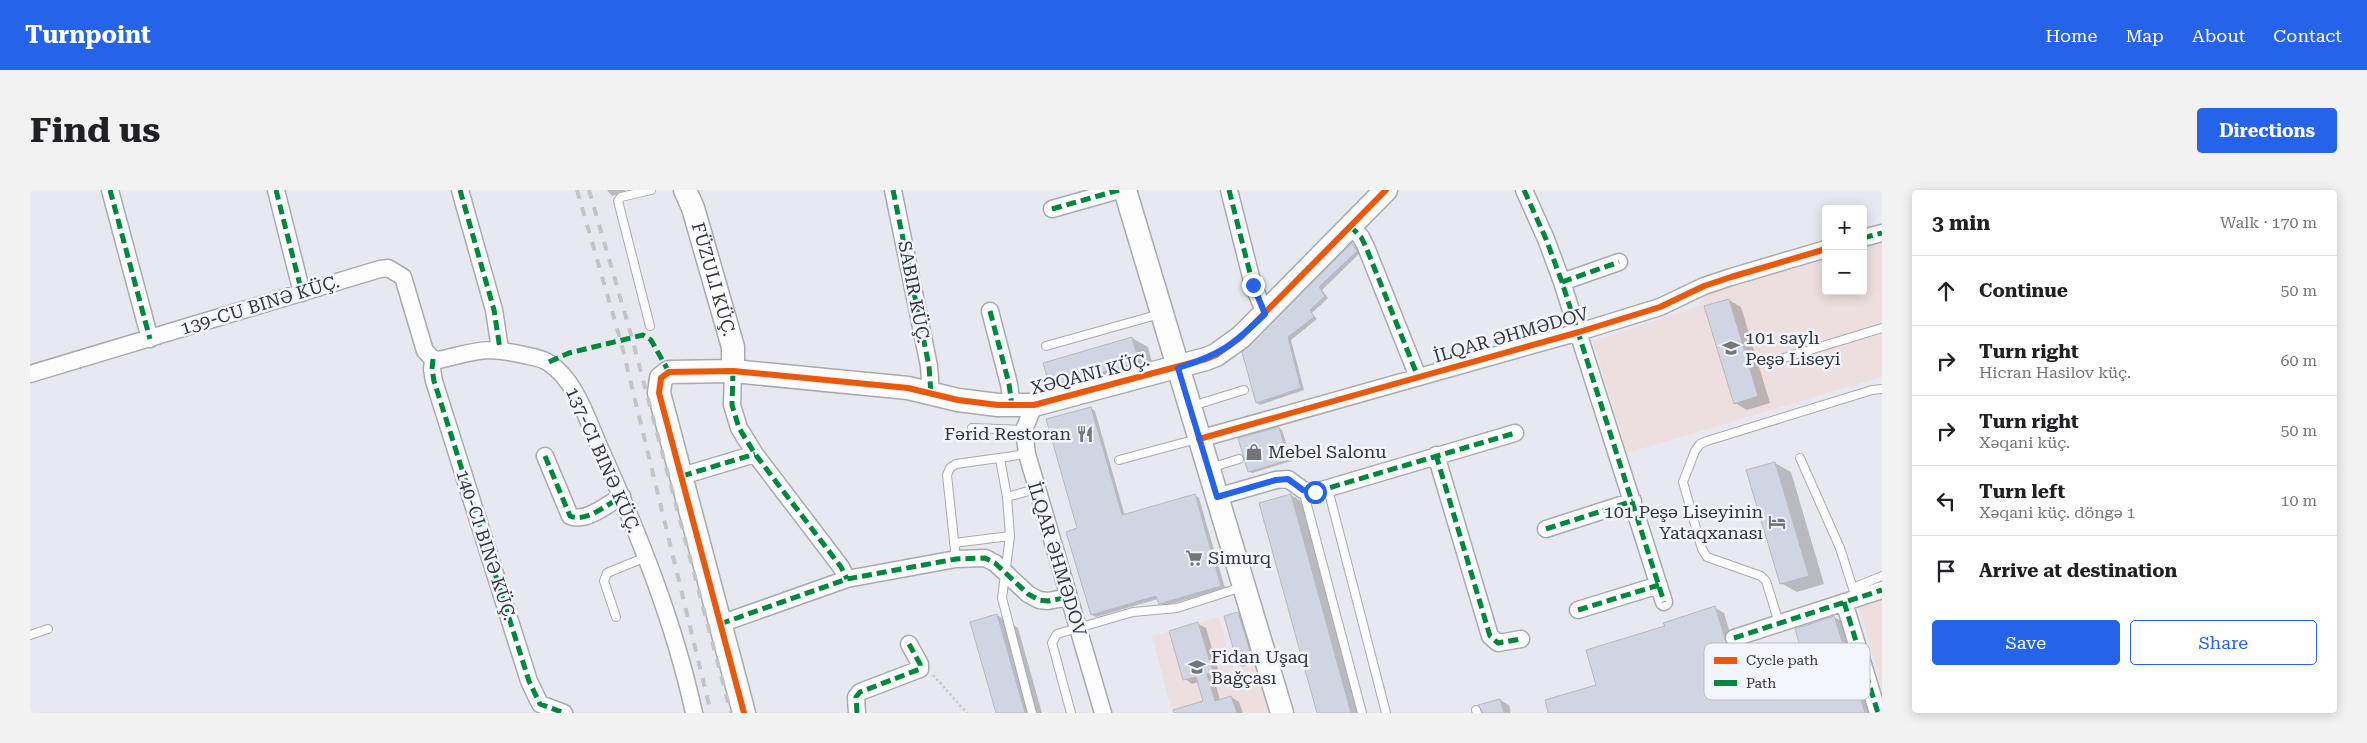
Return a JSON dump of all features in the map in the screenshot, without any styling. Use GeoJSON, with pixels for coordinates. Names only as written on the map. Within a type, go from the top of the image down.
{"type":"FeatureCollection","features":[{"type":"Feature","properties":{"kind":"street"},"geometry":{"type":"LineString","coordinates":[[110,190],[150,339]]}},
{"type":"Feature","properties":{"kind":"street"},"geometry":{"type":"LineString","coordinates":[[276,190],[302,293]]}},
{"type":"Feature","properties":{"kind":"street"},"geometry":{"type":"LineString","coordinates":[[460,190],[494,310],[500,349]]}},
{"type":"Feature","properties":{"kind":"street","name":"FÜZULI KÜÇ."},"geometry":{"type":"LineString","coordinates":[[685,190],[694,208],[733,347],[733,371]]}},
{"type":"Feature","properties":{"kind":"street","name":"SABIR KÜÇ."},"geometry":{"type":"LineString","coordinates":[[893,190],[929,366],[931,394]]}},
{"type":"Feature","properties":{"kind":"street"},"geometry":{"type":"LineString","coordinates":[[1052,209],[1118,190]]}},
{"type":"Feature","properties":{"kind":"street"},"geometry":{"type":"LineString","coordinates":[[1125,190],[1282,713]]}},
{"type":"Feature","properties":{"kind":"street"},"geometry":{"type":"LineString","coordinates":[[1229,190],[1253,285],[1265,314]]}},
{"type":"Feature","properties":{"kind":"street","name":"XƏQANI KÜÇ."},"geometry":{"type":"LineString","coordinates":[[682,476],[659,393],[661,378],[674,370],[733,371],[908,388],[958,400],[1012,406],[1034,404],[1178,368],[1216,355],[1241,337],[1386,190]]}},
{"type":"Feature","properties":{"kind":"street"},"geometry":{"type":"LineString","coordinates":[[1524,190],[1546,239],[1579,332],[1664,602]]}},
{"type":"Feature","properties":{"kind":"street"},"geometry":{"type":"LineString","coordinates":[[1350,226],[1361,237],[1366,247],[1418,377]]}},
{"type":"Feature","properties":{"kind":"street"},"geometry":{"type":"LineString","coordinates":[[1867,237],[1882,233]]}},
{"type":"Feature","properties":{"kind":"street","name":"İLQAR ƏHMƏDOV"},"geometry":{"type":"LineString","coordinates":[[1199,439],[1579,332],[1660,307],[1704,286],[1823,250]]}},
{"type":"Feature","properties":{"kind":"street"},"geometry":{"type":"LineString","coordinates":[[1562,282],[1620,262]]}},
{"type":"Feature","properties":{"kind":"street","name":"139-CU BINƏ KÜÇ."},"geometry":{"type":"LineString","coordinates":[[30,374],[388,268],[403,277],[407,285],[425,351],[433,359]]}},
{"type":"Feature","properties":{"kind":"street"},"geometry":{"type":"LineString","coordinates":[[990,311],[1009,384],[1012,406]]}},
{"type":"Feature","properties":{"kind":"street","name":"137-CI BINƏ KÜÇ."},"geometry":{"type":"LineString","coordinates":[[433,359],[439,360],[479,350],[500,349],[540,359],[560,371],[576,396],[622,496],[646,557],[674,638],[694,713]]}},
{"type":"Feature","properties":{"kind":"street"},"geometry":{"type":"LineString","coordinates":[[433,359],[434,381],[529,681],[540,704],[564,713]]}},
{"type":"Feature","properties":{"kind":"street"},"geometry":{"type":"LineString","coordinates":[[733,371],[731,389],[734,417],[755,454],[841,567],[847,578]]}},
{"type":"Feature","properties":{"kind":"street","name":"İLQAR ƏHMƏDOV"},"geometry":{"type":"LineString","coordinates":[[1034,404],[1024,430],[1027,454],[1103,713]]}},
{"type":"Feature","properties":{"kind":"street"},"geometry":{"type":"LineString","coordinates":[[1217,497],[1276,480],[1288,479],[1303,490],[1315,492],[1515,433]]}},
{"type":"Feature","properties":{"kind":"street"},"geometry":{"type":"LineString","coordinates":[[744,713],[682,476],[755,454]]}},
{"type":"Feature","properties":{"kind":"street"},"geometry":{"type":"LineString","coordinates":[[1436,455],[1490,636],[1498,643],[1521,639]]}},
{"type":"Feature","properties":{"kind":"street"},"geometry":{"type":"LineString","coordinates":[[545,456],[570,516],[577,519],[586,516],[622,496]]}},
{"type":"Feature","properties":{"kind":"street"},"geometry":{"type":"LineString","coordinates":[[1546,529],[1633,501]]}},
{"type":"Feature","properties":{"kind":"street"},"geometry":{"type":"LineString","coordinates":[[720,624],[847,578],[956,559],[985,558],[996,563],[1039,600],[1048,601],[1069,597]]}},
{"type":"Feature","properties":{"kind":"street"},"geometry":{"type":"LineString","coordinates":[[1578,610],[1659,585]]}},
{"type":"Feature","properties":{"kind":"street"},"geometry":{"type":"LineString","coordinates":[[1734,638],[1779,624],[1851,596],[1882,590]]}},
{"type":"Feature","properties":{"kind":"street"},"geometry":{"type":"LineString","coordinates":[[1851,596],[1862,643]]}},
{"type":"Feature","properties":{"kind":"street"},"geometry":{"type":"LineString","coordinates":[[857,713],[856,697],[860,692],[920,669],[920,664],[908,644]]}},
{"type":"Feature","properties":{"kind":"street"},"geometry":{"type":"LineString","coordinates":[[1870,678],[1878,713]]}},
{"type":"Feature","properties":{"kind":"lane"},"geometry":{"type":"LineString","coordinates":[[650,326],[618,200],[621,197],[651,190]]}},
{"type":"Feature","properties":{"kind":"lane"},"geometry":{"type":"LineString","coordinates":[[1046,346],[1162,314]]}},
{"type":"Feature","properties":{"kind":"lane"},"geometry":{"type":"LineString","coordinates":[[1767,363],[1882,328]]}},
{"type":"Feature","properties":{"kind":"lane"},"geometry":{"type":"LineString","coordinates":[[1779,624],[1766,582],[1761,576],[1707,557],[1702,549],[1684,482],[1695,451],[1700,444],[1707,441],[1872,390],[1882,389]]}},
{"type":"Feature","properties":{"kind":"lane"},"geometry":{"type":"LineString","coordinates":[[1190,406],[1244,390]]}},
{"type":"Feature","properties":{"kind":"lane"},"geometry":{"type":"LineString","coordinates":[[972,428],[1024,430]]}},
{"type":"Feature","properties":{"kind":"lane"},"geometry":{"type":"LineString","coordinates":[[1119,460],[1199,439]]}},
{"type":"Feature","properties":{"kind":"lane"},"geometry":{"type":"LineString","coordinates":[[956,559],[947,475],[950,468],[956,464],[1027,454]]}},
{"type":"Feature","properties":{"kind":"lane"},"geometry":{"type":"LineString","coordinates":[[1800,458],[1840,548],[1851,596],[1882,576]]}},
{"type":"Feature","properties":{"kind":"lane"},"geometry":{"type":"LineString","coordinates":[[1000,459],[1007,497],[1010,536],[1002,598],[1032,713]]}},
{"type":"Feature","properties":{"kind":"lane"},"geometry":{"type":"LineString","coordinates":[[1208,468],[1239,459]]}},
{"type":"Feature","properties":{"kind":"lane"},"geometry":{"type":"LineString","coordinates":[[1328,488],[1386,713]]}},
{"type":"Feature","properties":{"kind":"lane"},"geometry":{"type":"LineString","coordinates":[[1007,497],[1036,489]]}},
{"type":"Feature","properties":{"kind":"lane"},"geometry":{"type":"LineString","coordinates":[[1303,490],[1362,713]]}},
{"type":"Feature","properties":{"kind":"lane"},"geometry":{"type":"LineString","coordinates":[[954,543],[1010,536]]}},
{"type":"Feature","properties":{"kind":"lane"},"geometry":{"type":"LineString","coordinates":[[616,617],[604,581],[607,573],[646,557]]}},
{"type":"Feature","properties":{"kind":"lane"},"geometry":{"type":"LineString","coordinates":[[1071,713],[1052,643],[1057,634],[1133,612],[1177,608],[1244,586]]}},
{"type":"Feature","properties":{"kind":"lane"},"geometry":{"type":"LineString","coordinates":[[30,635],[48,629]]}},
{"type":"Feature","properties":{"kind":"path"},"geometry":{"type":"LineString","coordinates":[[920,669],[929,671],[968,713]]}},
{"type":"Feature","properties":{"kind":"shaded area"},"geometry":{"type":"Polygon","coordinates":[[[1882,241],[1882,377],[1627,453],[1593,341],[1698,306],[1707,292],[1822,259],[1822,295],[1867,295],[1867,246],[1882,241]]]}},
{"type":"Feature","properties":{"kind":"shaded area"},"geometry":{"type":"Polygon","coordinates":[[[1882,595],[1882,690],[1870,643],[1858,603],[1882,595]]]}},
{"type":"Feature","properties":{"kind":"shaded area","name":"Fidan Uşaq Bağçası"},"geometry":{"type":"Polygon","coordinates":[[[1219,617],[1234,670],[1256,664],[1269,713],[1172,713],[1152,636],[1219,617]]]}},
{"type":"Feature","properties":{"kind":"building"},"geometry":{"type":"Polygon","coordinates":[[[1352,243],[1357,251],[1319,287],[1325,296],[1310,310],[1314,317],[1288,337],[1301,388],[1256,403],[1242,352],[1352,243]]]}},
{"type":"Feature","properties":{"kind":"building"},"geometry":{"type":"Polygon","coordinates":[[[1729,299],[1758,396],[1734,404],[1704,306],[1729,299]]]}},
{"type":"Feature","properties":{"kind":"building"},"geometry":{"type":"Polygon","coordinates":[[[1132,337],[1139,362],[1050,387],[1043,363],[1132,337]]]}},
{"type":"Feature","properties":{"kind":"building"},"geometry":{"type":"Polygon","coordinates":[[[1091,407],[1122,515],[1195,494],[1221,586],[1159,604],[1156,596],[1091,615],[1066,532],[1077,528],[1046,419],[1091,407]]]}},
{"type":"Feature","properties":{"kind":"building"},"geometry":{"type":"Polygon","coordinates":[[[1279,427],[1289,460],[1248,472],[1238,438],[1279,427]]]}},
{"type":"Feature","properties":{"kind":"building"},"geometry":{"type":"Polygon","coordinates":[[[1775,462],[1809,576],[1780,584],[1746,470],[1775,462]]]}},
{"type":"Feature","properties":{"kind":"building"},"geometry":{"type":"Polygon","coordinates":[[[1291,494],[1351,713],[1317,713],[1259,503],[1291,494]]]}},
{"type":"Feature","properties":{"kind":"building"},"geometry":{"type":"Polygon","coordinates":[[[1715,606],[1727,643],[1704,643],[1704,700],[1861,700],[1865,713],[1548,713],[1545,700],[1596,685],[1586,650],[1665,626],[1663,623],[1715,606]]]}},
{"type":"Feature","properties":{"kind":"building"},"geometry":{"type":"Polygon","coordinates":[[[1238,612],[1253,661],[1238,665],[1224,616],[1238,612]]]}},
{"type":"Feature","properties":{"kind":"building"},"geometry":{"type":"Polygon","coordinates":[[[997,614],[1025,713],[996,713],[970,622],[997,614]]]}},
{"type":"Feature","properties":{"kind":"building"},"geometry":{"type":"Polygon","coordinates":[[[1834,616],[1843,643],[1799,643],[1795,629],[1834,616]]]}},
{"type":"Feature","properties":{"kind":"building"},"geometry":{"type":"Polygon","coordinates":[[[1198,622],[1213,672],[1207,674],[1215,701],[1231,696],[1237,713],[1174,713],[1173,710],[1203,701],[1196,677],[1183,680],[1169,631],[1198,622]]]}},
{"type":"Feature","properties":{"kind":"building"},"geometry":{"type":"Polygon","coordinates":[[[1500,699],[1504,713],[1483,713],[1478,705],[1500,699]]]}},
{"type":"Feature","properties":{"kind":"railway"},"geometry":{"type":"LineString","coordinates":[[577,190],[621,342],[711,713]]}},
{"type":"Feature","properties":{"kind":"railway"},"geometry":{"type":"LineString","coordinates":[[589,190],[632,338],[731,713]]}},
{"type":"Feature","properties":{"kind":"marked path"},"geometry":{"type":"LineString","coordinates":[[110,190],[150,339]]}},
{"type":"Feature","properties":{"kind":"marked path"},"geometry":{"type":"LineString","coordinates":[[276,190],[302,293]]}},
{"type":"Feature","properties":{"kind":"marked path"},"geometry":{"type":"LineString","coordinates":[[460,190],[494,310],[500,349]]}},
{"type":"Feature","properties":{"kind":"marked path"},"geometry":{"type":"LineString","coordinates":[[893,190],[929,366],[931,394]]}},
{"type":"Feature","properties":{"kind":"marked path"},"geometry":{"type":"LineString","coordinates":[[1052,209],[1119,190]]}},
{"type":"Feature","properties":{"kind":"marked path"},"geometry":{"type":"LineString","coordinates":[[1229,190],[1253,285],[1265,313]]}},
{"type":"Feature","properties":{"kind":"marked path"},"geometry":{"type":"LineString","coordinates":[[1524,190],[1546,239],[1562,282],[1664,602]]}},
{"type":"Feature","properties":{"kind":"marked path"},"geometry":{"type":"LineString","coordinates":[[1350,226],[1361,237],[1366,247],[1418,377]]}},
{"type":"Feature","properties":{"kind":"marked path"},"geometry":{"type":"LineString","coordinates":[[1867,237],[1882,233]]}},
{"type":"Feature","properties":{"kind":"marked path"},"geometry":{"type":"LineString","coordinates":[[1562,282],[1619,262]]}},
{"type":"Feature","properties":{"kind":"marked path"},"geometry":{"type":"LineString","coordinates":[[990,311],[1009,384],[1012,406]]}},
{"type":"Feature","properties":{"kind":"marked path"},"geometry":{"type":"LineString","coordinates":[[549,362],[569,353],[643,335],[651,340],[669,372]]}},
{"type":"Feature","properties":{"kind":"marked path"},"geometry":{"type":"LineString","coordinates":[[433,359],[434,381],[529,681],[540,704],[564,713]]}},
{"type":"Feature","properties":{"kind":"marked path"},"geometry":{"type":"LineString","coordinates":[[733,371],[732,405],[739,428],[755,454],[841,567],[847,579]]}},
{"type":"Feature","properties":{"kind":"marked path"},"geometry":{"type":"LineString","coordinates":[[1217,497],[1276,480],[1288,479],[1303,490],[1315,492],[1515,433]]}},
{"type":"Feature","properties":{"kind":"marked path"},"geometry":{"type":"LineString","coordinates":[[682,476],[755,454]]}},
{"type":"Feature","properties":{"kind":"marked path"},"geometry":{"type":"LineString","coordinates":[[1436,455],[1490,636],[1498,643],[1521,639]]}},
{"type":"Feature","properties":{"kind":"marked path"},"geometry":{"type":"LineString","coordinates":[[545,456],[570,516],[583,517],[590,515],[622,496]]}},
{"type":"Feature","properties":{"kind":"marked path"},"geometry":{"type":"LineString","coordinates":[[1546,529],[1633,501]]}},
{"type":"Feature","properties":{"kind":"marked path"},"geometry":{"type":"LineString","coordinates":[[720,624],[847,579],[956,559],[985,558],[995,563],[1028,594],[1039,600],[1048,601],[1069,597]]}},
{"type":"Feature","properties":{"kind":"marked path"},"geometry":{"type":"LineString","coordinates":[[1578,610],[1659,585]]}},
{"type":"Feature","properties":{"kind":"marked path"},"geometry":{"type":"LineString","coordinates":[[1734,638],[1882,590]]}},
{"type":"Feature","properties":{"kind":"marked path"},"geometry":{"type":"LineString","coordinates":[[1844,602],[1857,643]]}},
{"type":"Feature","properties":{"kind":"marked path"},"geometry":{"type":"LineString","coordinates":[[857,713],[856,697],[860,692],[920,669],[920,664],[909,644]]}},
{"type":"Feature","properties":{"kind":"marked path"},"geometry":{"type":"LineString","coordinates":[[1870,687],[1878,713]]}},
{"type":"Feature","properties":{"kind":"cycle path"},"geometry":{"type":"LineString","coordinates":[[744,713],[659,393],[661,378],[669,372],[733,371],[908,388],[958,400],[998,405],[1034,405],[1216,355],[1241,337],[1386,190]]}},
{"type":"Feature","properties":{"kind":"cycle path"},"geometry":{"type":"LineString","coordinates":[[1199,439],[1579,332],[1660,307],[1704,286],[1823,250]]}},
{"type":"Feature","properties":{"kind":"place","name":"101 saylı Peşə Liseyi"},"geometry":{"type":"Point","coordinates":[1731,348]}},
{"type":"Feature","properties":{"kind":"place","name":"Fərid Restoran"},"geometry":{"type":"Point","coordinates":[1085,434]}},
{"type":"Feature","properties":{"kind":"place","name":"Mebel Salonu"},"geometry":{"type":"Point","coordinates":[1254,452]}},
{"type":"Feature","properties":{"kind":"place","name":"101 Peşə Liseyinin Yataqxanası"},"geometry":{"type":"Point","coordinates":[1777,522]}},
{"type":"Feature","properties":{"kind":"place","name":"Simurq"},"geometry":{"type":"Point","coordinates":[1194,558]}},
{"type":"Feature","properties":{"kind":"place","name":"Fidan Uşaq Bağçası"},"geometry":{"type":"Point","coordinates":[1197,667]}},
{"type":"Feature","properties":{"kind":"route"},"geometry":{"type":"LineString","coordinates":[[1253,285],[1265,314],[1226,349],[1206,359],[1178,368],[1217,497],[1276,480],[1288,479],[1296,482],[1303,490],[1315,492]]}}]}
